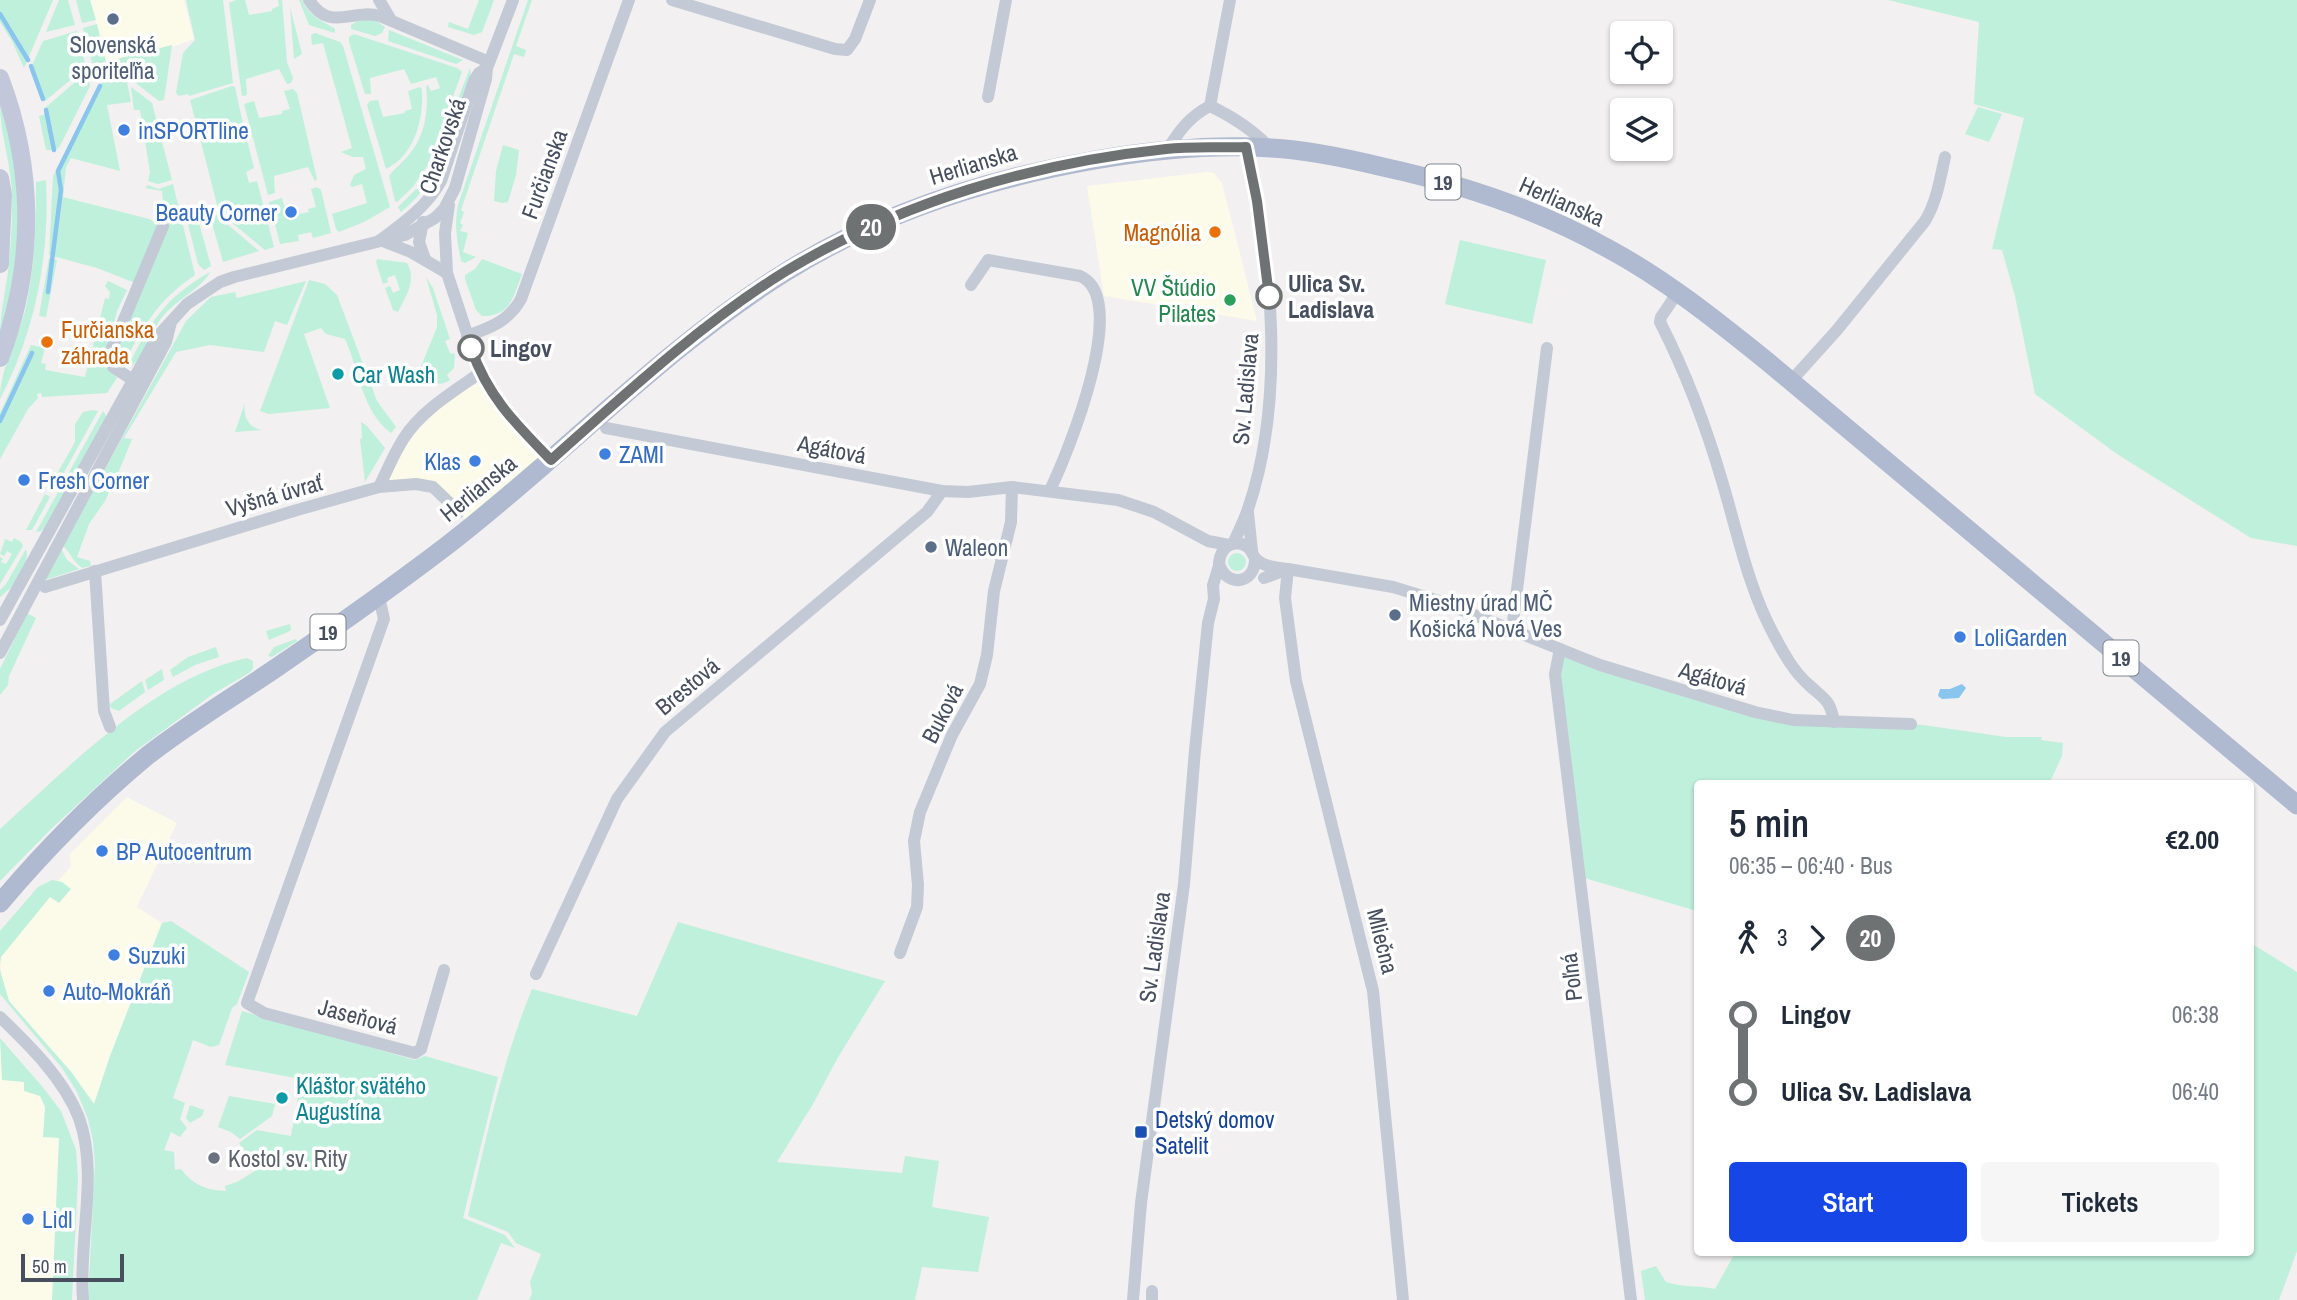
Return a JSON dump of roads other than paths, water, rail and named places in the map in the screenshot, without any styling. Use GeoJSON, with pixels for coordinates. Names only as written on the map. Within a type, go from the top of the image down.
{"type":"FeatureCollection","features":[{"type":"Feature","properties":{"kind":"main road","name":"Herlianska"},"geometry":{"type":"LineString","coordinates":[[0,903],[68,828],[149,755],[379,597],[472,527],[727,312],[786,272],[905,211],[1021,174],[1168,149],[1269,147],[1320,153],[1412,173],[1479,192],[1550,219],[1608,248],[1678,292]]}},
{"type":"Feature","properties":{"kind":"main road","name":"19"},"geometry":{"type":"LineString","coordinates":[[1678,292],[1791,381],[2297,805]]}},
{"type":"Feature","properties":{"kind":"street"},"geometry":{"type":"LineString","coordinates":[[309,0],[327,17],[337,19],[369,14],[391,20],[488,65]]}},
{"type":"Feature","properties":{"kind":"street"},"geometry":{"type":"LineString","coordinates":[[379,0],[391,20]]}},
{"type":"Feature","properties":{"kind":"street","name":"Charkovská"},"geometry":{"type":"LineString","coordinates":[[380,240],[405,235],[422,226],[439,214],[450,199],[488,65],[513,0]]}},
{"type":"Feature","properties":{"kind":"street","name":"Furčianska"},"geometry":{"type":"LineString","coordinates":[[467,336],[503,322],[521,299],[629,0]]}},
{"type":"Feature","properties":{"kind":"street"},"geometry":{"type":"LineString","coordinates":[[672,0],[835,49],[847,50],[855,39],[870,0]]}},
{"type":"Feature","properties":{"kind":"street"},"geometry":{"type":"LineString","coordinates":[[988,97],[1006,0]]}},
{"type":"Feature","properties":{"kind":"street"},"geometry":{"type":"LineString","coordinates":[[1168,149],[1184,125],[1210,106],[1230,0]]}},
{"type":"Feature","properties":{"kind":"street","name":"Charkovská"},"geometry":{"type":"LineString","coordinates":[[380,240],[429,198],[441,181],[474,81],[488,65]]}},
{"type":"Feature","properties":{"kind":"street"},"geometry":{"type":"LineString","coordinates":[[0,78],[15,130],[26,190],[28,219],[27,247],[16,309],[0,358]]}},
{"type":"Feature","properties":{"kind":"street"},"geometry":{"type":"LineString","coordinates":[[1210,106],[1238,121],[1269,147]]}},
{"type":"Feature","properties":{"kind":"street","name":"Sv. Ladislava"},"geometry":{"type":"LineString","coordinates":[[1246,147],[1257,201],[1267,276],[1272,343],[1264,442],[1248,509]]}},
{"type":"Feature","properties":{"kind":"street"},"geometry":{"type":"LineString","coordinates":[[1791,381],[1837,330],[1932,210],[1945,157]]}},
{"type":"Feature","properties":{"kind":"street"},"geometry":{"type":"LineString","coordinates":[[0,178],[3,195],[0,264]]}},
{"type":"Feature","properties":{"kind":"street"},"geometry":{"type":"LineString","coordinates":[[425,259],[419,242],[429,198]]}},
{"type":"Feature","properties":{"kind":"street"},"geometry":{"type":"LineString","coordinates":[[450,199],[444,251],[447,273],[480,373],[513,421],[551,460]]}},
{"type":"Feature","properties":{"kind":"street"},"geometry":{"type":"LineString","coordinates":[[401,224],[422,226],[435,235],[444,251]]}},
{"type":"Feature","properties":{"kind":"street"},"geometry":{"type":"LineString","coordinates":[[132,380],[113,367],[110,353],[163,226]]}},
{"type":"Feature","properties":{"kind":"street"},"geometry":{"type":"LineString","coordinates":[[0,621],[162,329],[187,304],[220,282],[380,240],[425,259],[447,273]]}},
{"type":"Feature","properties":{"kind":"street"},"geometry":{"type":"LineString","coordinates":[[971,285],[988,260],[1080,276],[1089,281],[1094,289],[1100,329],[1095,360],[1078,422],[1050,490]]}},
{"type":"Feature","properties":{"kind":"street"},"geometry":{"type":"LineString","coordinates":[[1678,292],[1660,322],[1698,408],[1757,598],[1790,663],[1808,685],[1826,698],[1835,722]]}},
{"type":"Feature","properties":{"kind":"street"},"geometry":{"type":"LineString","coordinates":[[0,653],[166,342],[171,322]]}},
{"type":"Feature","properties":{"kind":"street"},"geometry":{"type":"LineString","coordinates":[[1512,630],[1547,348]]}},
{"type":"Feature","properties":{"kind":"street"},"geometry":{"type":"LineString","coordinates":[[379,487],[398,448],[414,425],[432,408],[480,373]]}},
{"type":"Feature","properties":{"kind":"street","name":"Agátová"},"geometry":{"type":"LineString","coordinates":[[606,428],[942,491],[968,492],[1012,487],[1118,500],[1154,512],[1209,541],[1231,544]]}},
{"type":"Feature","properties":{"kind":"street","name":"Vyšná úvrať"},"geometry":{"type":"LineString","coordinates":[[45,587],[379,487],[416,484],[433,487],[459,512]]}},
{"type":"Feature","properties":{"kind":"street","name":"Buková"},"geometry":{"type":"LineString","coordinates":[[900,953],[916,907],[918,885],[914,841],[920,813],[952,735],[980,684],[987,655],[994,591],[1011,522],[1012,487]]}},
{"type":"Feature","properties":{"kind":"street","name":"Brestová"},"geometry":{"type":"LineString","coordinates":[[536,974],[617,799],[665,732],[927,512],[942,491]]}},
{"type":"Feature","properties":{"kind":"street"},"geometry":{"type":"LineString","coordinates":[[1219,562],[1223,550],[1231,544],[1248,509]]}},
{"type":"Feature","properties":{"kind":"street"},"geometry":{"type":"LineString","coordinates":[[1245,578],[1254,570],[1248,509]]}},
{"type":"Feature","properties":{"kind":"street"},"geometry":{"type":"LineString","coordinates":[[1209,541],[1223,573],[1232,580]]}},
{"type":"Feature","properties":{"kind":"street"},"geometry":{"type":"LineString","coordinates":[[1231,544],[1245,545],[1253,554]]}},
{"type":"Feature","properties":{"kind":"street","name":"Agátová"},"geometry":{"type":"LineString","coordinates":[[1253,554],[1273,567],[1393,587],[1442,602],[1600,665],[1710,700],[1793,720],[1911,724]]}},
{"type":"Feature","properties":{"kind":"street","name":"Sv. Ladislava"},"geometry":{"type":"LineString","coordinates":[[1133,1300],[1141,1203],[1184,884],[1208,622],[1219,562]]}},
{"type":"Feature","properties":{"kind":"street"},"geometry":{"type":"LineString","coordinates":[[1214,599],[1232,580],[1264,578],[1288,569]]}},
{"type":"Feature","properties":{"kind":"street","name":"Mliečna"},"geometry":{"type":"LineString","coordinates":[[1288,569],[1285,598],[1296,681],[1373,991],[1402,1300]]}},
{"type":"Feature","properties":{"kind":"street"},"geometry":{"type":"LineString","coordinates":[[95,571],[104,711],[110,727]]}},
{"type":"Feature","properties":{"kind":"street"},"geometry":{"type":"LineString","coordinates":[[1264,578],[1285,598]]}},
{"type":"Feature","properties":{"kind":"street"},"geometry":{"type":"LineString","coordinates":[[0,604],[13,594],[21,581]]}},
{"type":"Feature","properties":{"kind":"street","name":"Jaseňová"},"geometry":{"type":"LineString","coordinates":[[379,597],[384,619],[247,1003],[264,1013],[415,1053],[421,1049],[444,970]]}},
{"type":"Feature","properties":{"kind":"street"},"geometry":{"type":"LineString","coordinates":[[0,621],[23,610]]}},
{"type":"Feature","properties":{"kind":"street","name":"Poľná"},"geometry":{"type":"LineString","coordinates":[[1560,649],[1555,674],[1631,1300]]}},
{"type":"Feature","properties":{"kind":"street"},"geometry":{"type":"LineString","coordinates":[[0,1017],[65,1091],[82,1127],[86,1180],[81,1296]]}},
{"type":"Feature","properties":{"kind":"street"},"geometry":{"type":"LineString","coordinates":[[0,1024],[14,1031]]}},
{"type":"Feature","properties":{"kind":"water"},"geometry":{"type":"Polygon","coordinates":[[[1962,684],[1966,688],[1959,698],[1942,699],[1938,696],[1940,689],[1950,689],[1962,684]]]}},
{"type":"Feature","properties":{"kind":"waterway"},"geometry":{"type":"LineString","coordinates":[[0,14],[28,60]]}},
{"type":"Feature","properties":{"kind":"waterway"},"geometry":{"type":"LineString","coordinates":[[31,66],[43,99]]}},
{"type":"Feature","properties":{"kind":"waterway"},"geometry":{"type":"LineString","coordinates":[[48,292],[61,190],[58,171],[100,86]]}},
{"type":"Feature","properties":{"kind":"waterway"},"geometry":{"type":"LineString","coordinates":[[46,110],[54,150]]}},
{"type":"Feature","properties":{"kind":"waterway"},"geometry":{"type":"LineString","coordinates":[[0,421],[32,353]]}},
{"type":"Feature","properties":{"kind":"place","name":"Slovenská sporiteľňa"},"geometry":{"type":"Point","coordinates":[113,19]}},
{"type":"Feature","properties":{"kind":"place","name":"inSPORTline"},"geometry":{"type":"Point","coordinates":[124,130]}},
{"type":"Feature","properties":{"kind":"place","name":"Beauty Corner"},"geometry":{"type":"Point","coordinates":[291,212]}},
{"type":"Feature","properties":{"kind":"place","name":"Magnólia"},"geometry":{"type":"Point","coordinates":[1215,232]}},
{"type":"Feature","properties":{"kind":"place","name":"Ulica Sv. Ladislava"},"geometry":{"type":"Point","coordinates":[1269,296]}},
{"type":"Feature","properties":{"kind":"place","name":"VV Štúdio Pilates"},"geometry":{"type":"Point","coordinates":[1230,300]}},
{"type":"Feature","properties":{"kind":"place","name":"Furčianska záhrada"},"geometry":{"type":"Point","coordinates":[47,342]}},
{"type":"Feature","properties":{"kind":"place","name":"Lingov"},"geometry":{"type":"Point","coordinates":[471,348]}},
{"type":"Feature","properties":{"kind":"place","name":"Car Wash"},"geometry":{"type":"Point","coordinates":[338,374]}},
{"type":"Feature","properties":{"kind":"place","name":"ZAMI"},"geometry":{"type":"Point","coordinates":[605,454]}},
{"type":"Feature","properties":{"kind":"place","name":"Klas"},"geometry":{"type":"Point","coordinates":[475,461]}},
{"type":"Feature","properties":{"kind":"place","name":"Fresh Corner"},"geometry":{"type":"Point","coordinates":[24,480]}},
{"type":"Feature","properties":{"kind":"place","name":"Waleon"},"geometry":{"type":"Point","coordinates":[931,547]}},
{"type":"Feature","properties":{"kind":"place","name":"Miestny úrad MČ Košická Nová Ves"},"geometry":{"type":"Point","coordinates":[1395,615]}},
{"type":"Feature","properties":{"kind":"place","name":"LoliGarden"},"geometry":{"type":"Point","coordinates":[1960,637]}},
{"type":"Feature","properties":{"kind":"place","name":"BP Autocentrum"},"geometry":{"type":"Point","coordinates":[102,851]}},
{"type":"Feature","properties":{"kind":"place","name":"Suzuki"},"geometry":{"type":"Point","coordinates":[114,955]}},
{"type":"Feature","properties":{"kind":"place","name":"Auto-Mokráň"},"geometry":{"type":"Point","coordinates":[49,991]}},
{"type":"Feature","properties":{"kind":"place","name":"Kláštor svätého Augustína"},"geometry":{"type":"Point","coordinates":[282,1098]}},
{"type":"Feature","properties":{"kind":"place","name":"Detský domov Satelit"},"geometry":{"type":"Point","coordinates":[1141,1132]}},
{"type":"Feature","properties":{"kind":"place","name":"Kostol sv. Rity"},"geometry":{"type":"Point","coordinates":[214,1158]}},
{"type":"Feature","properties":{"kind":"place","name":"Lidl"},"geometry":{"type":"Point","coordinates":[28,1219]}}]}
